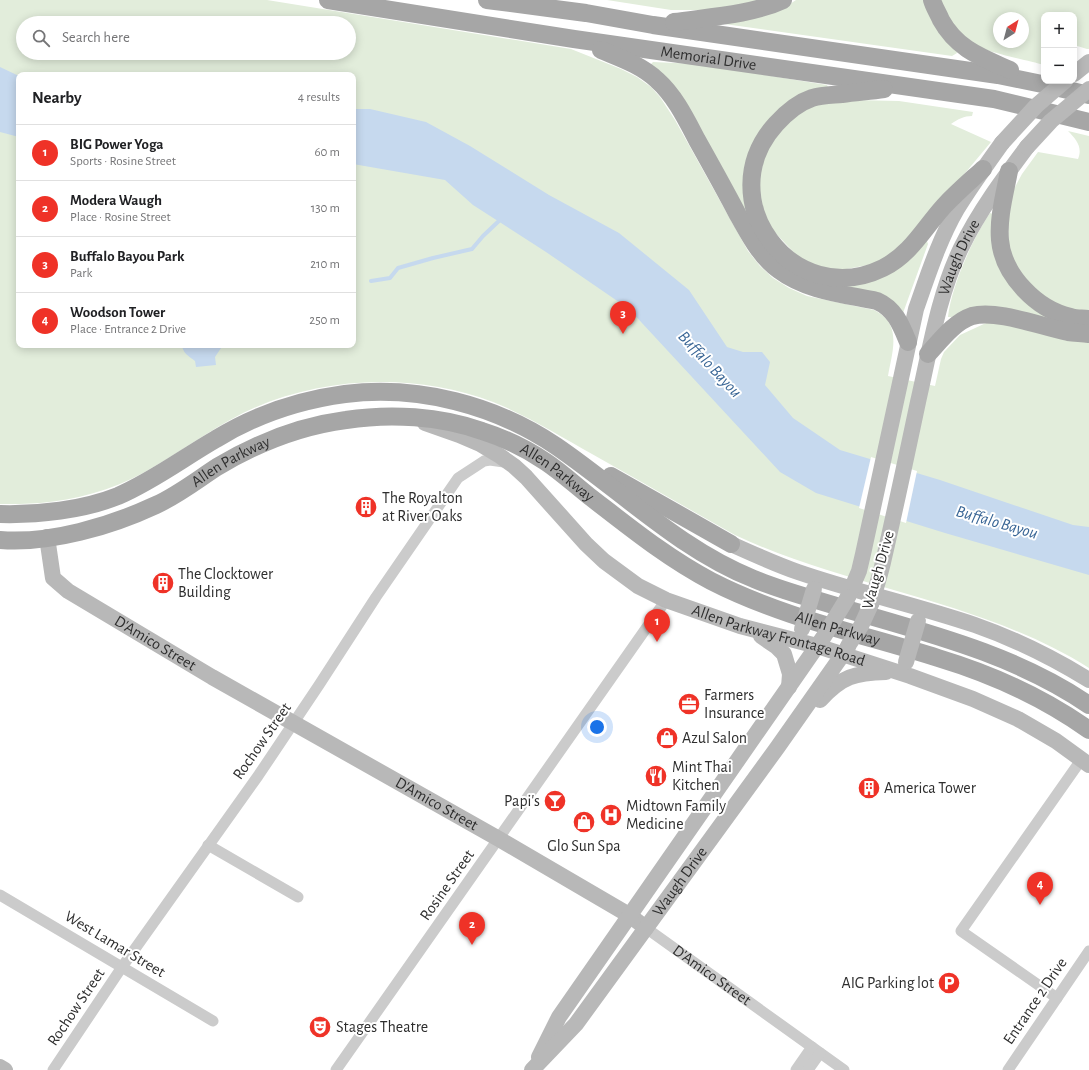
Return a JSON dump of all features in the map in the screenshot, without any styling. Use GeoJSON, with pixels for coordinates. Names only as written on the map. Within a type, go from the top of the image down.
{"type":"FeatureCollection","features":[{"type":"Feature","properties":{"kind":"main road","name":"Memorial Drive"},"geometry":{"type":"LineString","coordinates":[[328,0],[574,39],[913,86],[994,99],[1089,122]]}},
{"type":"Feature","properties":{"kind":"main road","name":"Memorial Drive"},"geometry":{"type":"LineString","coordinates":[[487,0],[586,13],[653,25],[998,74],[1041,84]]}},
{"type":"Feature","properties":{"kind":"main road"},"geometry":{"type":"LineString","coordinates":[[564,0],[586,13]]}},
{"type":"Feature","properties":{"kind":"main road"},"geometry":{"type":"LineString","coordinates":[[653,25],[740,12],[760,8],[782,0]]}},
{"type":"Feature","properties":{"kind":"main road"},"geometry":{"type":"LineString","coordinates":[[932,0],[947,30],[962,46],[980,57],[1041,84]]}},
{"type":"Feature","properties":{"kind":"main road"},"geometry":{"type":"LineString","coordinates":[[574,39],[625,60],[642,69],[657,80],[668,91],[756,245],[773,265],[789,276],[810,287],[877,301],[885,305],[898,320],[907,350]]}},
{"type":"Feature","properties":{"kind":"main road"},"geometry":{"type":"LineString","coordinates":[[1077,72],[1089,62]]}},
{"type":"Feature","properties":{"kind":"main road","name":"Memorial Drive"},"geometry":{"type":"LineString","coordinates":[[1042,84],[1089,95]]}},
{"type":"Feature","properties":{"kind":"main road","name":"Waugh Drive"},"geometry":{"type":"LineString","coordinates":[[532,1070],[559,1017],[820,642],[850,593],[863,554],[916,309],[942,239],[957,209],[1002,142],[1036,106],[1062,84]]}},
{"type":"Feature","properties":{"kind":"main road"},"geometry":{"type":"LineString","coordinates":[[913,86],[824,95],[811,98],[796,106],[782,117],[770,131],[759,149],[753,165],[751,184],[752,200],[757,220],[768,239],[784,256],[801,268],[822,275],[844,278],[865,274],[882,268],[898,259],[910,248],[944,207],[983,169]]}},
{"type":"Feature","properties":{"kind":"main road","name":"Waugh Drive"},"geometry":{"type":"LineString","coordinates":[[532,1070],[576,1024],[804,710],[861,626],[873,599],[884,559],[927,358],[940,307],[948,279],[961,248],[976,218],[995,189],[1028,147],[1051,121],[1089,89]]}},
{"type":"Feature","properties":{"kind":"main road"},"geometry":{"type":"LineString","coordinates":[[1009,171],[1000,222],[1000,241],[1005,259],[1012,274],[1037,302],[1052,311],[1070,317],[1089,319]]}},
{"type":"Feature","properties":{"kind":"main road"},"geometry":{"type":"LineString","coordinates":[[927,358],[949,331],[960,322],[972,316],[987,315],[1004,317],[1068,332],[1089,334]]}},
{"type":"Feature","properties":{"kind":"main road","name":"Allen Parkway"},"geometry":{"type":"LineString","coordinates":[[0,514],[41,513],[77,507],[115,497],[147,482],[216,438],[249,421],[278,410],[319,398],[350,394],[384,393],[419,394],[455,400],[489,412],[526,428],[556,447],[664,528],[721,564],[754,579],[794,593],[951,640],[992,655],[1038,676],[1089,705]]}},
{"type":"Feature","properties":{"kind":"main road","name":"Allen Parkway"},"geometry":{"type":"LineString","coordinates":[[0,540],[16,541],[47,538],[81,532],[122,520],[159,504],[230,460],[259,445],[319,424],[349,419],[383,417],[413,418],[450,422],[481,430],[514,444],[546,462],[651,544],[679,563],[710,581],[746,598],[786,613],[940,658],[986,675],[1030,694],[1071,717],[1089,730]]}},
{"type":"Feature","properties":{"kind":"main road","name":"Allen Parkway Frontage Road"},"geometry":{"type":"LineString","coordinates":[[413,418],[480,444],[514,466],[586,544],[604,561],[638,586],[666,600],[756,631],[787,639],[820,642],[904,670],[1018,719],[1056,741],[1085,762]]}},
{"type":"Feature","properties":{"kind":"main road"},"geometry":{"type":"LineString","coordinates":[[526,428],[731,544],[813,582],[925,616],[975,625],[1024,644],[1069,667],[1089,680]]}},
{"type":"Feature","properties":{"kind":"main road"},"geometry":{"type":"LineString","coordinates":[[190,455],[202,478]]}},
{"type":"Feature","properties":{"kind":"main road","name":"D'Amico Street"},"geometry":{"type":"LineString","coordinates":[[47,538],[53,578],[68,591],[212,677],[499,839],[629,915],[646,928]]}},
{"type":"Feature","properties":{"kind":"main road"},"geometry":{"type":"LineString","coordinates":[[787,639],[796,635],[802,629],[813,582]]}},
{"type":"Feature","properties":{"kind":"main road"},"geometry":{"type":"LineString","coordinates":[[804,710],[817,703],[832,686],[853,676],[868,673],[904,670],[925,616]]}},
{"type":"Feature","properties":{"kind":"main road"},"geometry":{"type":"LineString","coordinates":[[756,631],[784,654],[790,674],[789,687]]}},
{"type":"Feature","properties":{"kind":"main road"},"geometry":{"type":"LineString","coordinates":[[0,1067],[5,1070]]}},
{"type":"Feature","properties":{"kind":"street","name":"Rochow Street"},"geometry":{"type":"LineString","coordinates":[[53,1070],[122,967],[294,723],[376,597],[458,478],[478,464],[490,460],[498,460],[514,466]]}},
{"type":"Feature","properties":{"kind":"street","name":"Rosine Street"},"geometry":{"type":"LineString","coordinates":[[336,1070],[666,600]]}},
{"type":"Feature","properties":{"kind":"street"},"geometry":{"type":"LineString","coordinates":[[1057,998],[961,931],[1085,762]]}},
{"type":"Feature","properties":{"kind":"street"},"geometry":{"type":"LineString","coordinates":[[208,845],[298,897]]}},
{"type":"Feature","properties":{"kind":"street","name":"West Lamar Street"},"geometry":{"type":"LineString","coordinates":[[0,895],[213,1021]]}},
{"type":"Feature","properties":{"kind":"street","name":"D'Amico Street"},"geometry":{"type":"LineString","coordinates":[[646,928],[844,1070]]}},
{"type":"Feature","properties":{"kind":"street","name":"Entrance 2 Drive"},"geometry":{"type":"LineString","coordinates":[[1008,1070],[1089,951]]}},
{"type":"Feature","properties":{"kind":"street"},"geometry":{"type":"LineString","coordinates":[[796,1070],[816,1050]]}},
{"type":"Feature","properties":{"kind":"street"},"geometry":{"type":"LineString","coordinates":[[808,1070],[816,1050]]}},
{"type":"Feature","properties":{"kind":"green space"},"geometry":{"type":"Polygon","coordinates":[[[0,0],[267,0],[571,49],[637,77],[651,87],[660,97],[675,120],[748,251],[760,266],[773,278],[789,288],[807,296],[874,310],[883,316],[889,323],[892,331],[893,348],[888,376],[935,386],[944,352],[960,335],[986,323],[1006,323],[1089,340],[1089,668],[1047,645],[1004,626],[960,610],[824,569],[735,535],[556,433],[519,414],[493,402],[463,392],[431,386],[367,382],[335,385],[303,391],[272,401],[243,413],[217,427],[143,473],[119,484],[80,497],[53,502],[0,504],[0,0]]]}},
{"type":"Feature","properties":{"kind":"green space"},"geometry":{"type":"Polygon","coordinates":[[[607,0],[769,0],[706,10],[671,10],[607,0]]]}},
{"type":"Feature","properties":{"kind":"green space"},"geometry":{"type":"Polygon","coordinates":[[[796,0],[925,0],[955,46],[957,53],[952,56],[710,22],[784,8],[796,0]]]}},
{"type":"Feature","properties":{"kind":"green space"},"geometry":{"type":"Polygon","coordinates":[[[937,0],[1089,0],[1089,49],[1077,46],[1077,12],[1041,12],[1041,64],[1000,54],[977,46],[961,37],[937,0]]]}},
{"type":"Feature","properties":{"kind":"green space"},"geometry":{"type":"Polygon","coordinates":[[[653,62],[697,64],[827,85],[828,87],[764,127],[755,140],[750,155],[750,218],[831,282],[925,239],[928,244],[903,313],[813,280],[777,261],[650,65],[653,62]]]}},
{"type":"Feature","properties":{"kind":"green space"},"geometry":{"type":"Polygon","coordinates":[[[854,100],[899,101],[973,112],[972,116],[961,118],[951,124],[991,142],[916,232],[884,262],[836,271],[802,261],[765,222],[757,179],[773,133],[808,106],[854,100]]]}},
{"type":"Feature","properties":{"kind":"green space"},"geometry":{"type":"Polygon","coordinates":[[[1068,131],[1089,136],[1089,314],[1060,307],[1027,286],[1008,249],[1009,198],[1022,174],[1038,152],[1078,159],[1080,151],[1078,144],[1068,131]]]}},
{"type":"Feature","properties":{"kind":"green space"},"geometry":{"type":"Polygon","coordinates":[[[990,213],[993,214],[994,243],[1064,321],[963,311],[952,317],[948,317],[953,292],[964,263],[983,223],[990,213]]]}},
{"type":"Feature","properties":{"kind":"water"},"geometry":{"type":"Polygon","coordinates":[[[0,67],[16,75],[16,136],[0,132],[0,67]]]}},
{"type":"Feature","properties":{"kind":"water","name":"Buffalo Bayou"},"geometry":{"type":"Polygon","coordinates":[[[356,109],[370,109],[426,122],[470,146],[549,195],[619,233],[689,290],[727,347],[743,352],[762,352],[770,362],[765,385],[793,418],[840,450],[940,480],[1073,525],[1089,527],[1089,575],[816,493],[780,472],[629,309],[546,252],[473,205],[445,180],[356,165],[356,109]]]}},
{"type":"Feature","properties":{"kind":"water"},"geometry":{"type":"Polygon","coordinates":[[[183,348],[221,348],[215,357],[216,365],[196,367],[195,361],[185,353],[183,348]]]}},
{"type":"Feature","properties":{"kind":"pier"},"geometry":{"type":"Polygon","coordinates":[[[871,457],[917,471],[906,523],[859,508],[871,457]]]}},
{"type":"Feature","properties":{"kind":"waterway"},"geometry":{"type":"LineString","coordinates":[[371,281],[390,278],[398,268],[472,249],[501,219]]}},
{"type":"Feature","properties":{"kind":"place","name":"Buffalo Bayou Park"},"geometry":{"type":"Point","coordinates":[623,334]}},
{"type":"Feature","properties":{"kind":"place","name":"The Royalton at River Oaks"},"geometry":{"type":"Point","coordinates":[366,507]}},
{"type":"Feature","properties":{"kind":"place","name":"The Clocktower Building"},"geometry":{"type":"Point","coordinates":[163,583]}},
{"type":"Feature","properties":{"kind":"place","name":"BIG Power Yoga"},"geometry":{"type":"Point","coordinates":[657,642]}},
{"type":"Feature","properties":{"kind":"place","name":"Farmers Insurance"},"geometry":{"type":"Point","coordinates":[689,704]}},
{"type":"Feature","properties":{"kind":"place","name":"Azul Salon"},"geometry":{"type":"Point","coordinates":[667,738]}},
{"type":"Feature","properties":{"kind":"place","name":"Mint Thai Kitchen"},"geometry":{"type":"Point","coordinates":[656,776]}},
{"type":"Feature","properties":{"kind":"place","name":"America Tower"},"geometry":{"type":"Point","coordinates":[869,788]}},
{"type":"Feature","properties":{"kind":"place","name":"Papi's"},"geometry":{"type":"Point","coordinates":[555,801]}},
{"type":"Feature","properties":{"kind":"place","name":"Midtown Family Medicine"},"geometry":{"type":"Point","coordinates":[611,815]}},
{"type":"Feature","properties":{"kind":"place","name":"Glo Sun Spa"},"geometry":{"type":"Point","coordinates":[584,822]}},
{"type":"Feature","properties":{"kind":"place","name":"Woodson Tower"},"geometry":{"type":"Point","coordinates":[1040,905]}},
{"type":"Feature","properties":{"kind":"place","name":"Modera Waugh"},"geometry":{"type":"Point","coordinates":[472,945]}},
{"type":"Feature","properties":{"kind":"place","name":"AIG Parking lot"},"geometry":{"type":"Point","coordinates":[949,983]}},
{"type":"Feature","properties":{"kind":"place","name":"Stages Theatre"},"geometry":{"type":"Point","coordinates":[320,1027]}}]}
